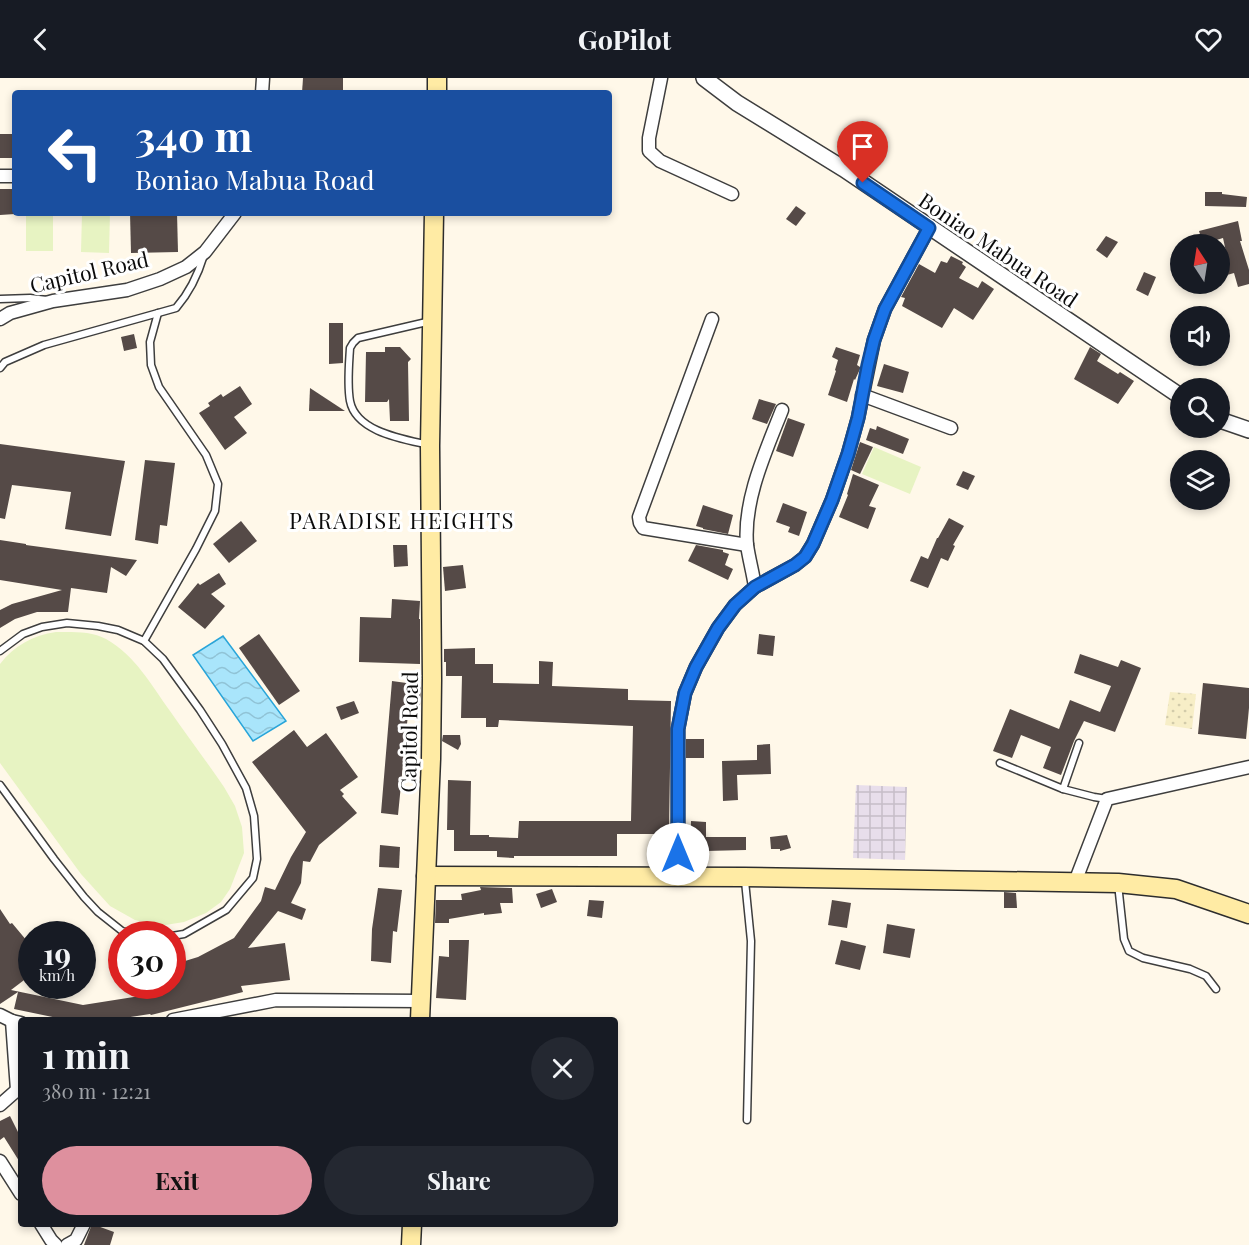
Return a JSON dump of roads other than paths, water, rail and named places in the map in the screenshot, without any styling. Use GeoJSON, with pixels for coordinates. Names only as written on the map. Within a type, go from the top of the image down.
{"type":"FeatureCollection","features":[{"type":"Feature","properties":{"kind":"main road","name":"Capitol Road"},"geometry":{"type":"LineString","coordinates":[[420,1017],[432,680],[430,446],[434,216]]}},
{"type":"Feature","properties":{"kind":"main road"},"geometry":{"type":"LineString","coordinates":[[426,876],[744,877],[1075,882],[1176,889],[1249,914]]}},
{"type":"Feature","properties":{"kind":"main road"},"geometry":{"type":"LineString","coordinates":[[411,1245],[412,1227]]}},
{"type":"Feature","properties":{"kind":"street"},"geometry":{"type":"LineString","coordinates":[[661,78],[648,138],[649,151],[660,161],[732,194]]}},
{"type":"Feature","properties":{"kind":"street","name":"Boniao Mabua Road"},"geometry":{"type":"LineString","coordinates":[[704,78],[738,103],[844,169],[1170,389]]}},
{"type":"Feature","properties":{"kind":"street","name":"Capitol Road"},"geometry":{"type":"LineString","coordinates":[[0,319],[10,313],[53,301],[127,290],[160,279],[186,267],[205,252],[233,216]]}},
{"type":"Feature","properties":{"kind":"street"},"geometry":{"type":"LineString","coordinates":[[678,877],[678,729],[685,693],[696,667],[718,628],[735,605],[755,587],[795,565],[805,557],[813,544],[848,454],[874,340],[885,309],[929,228]]}},
{"type":"Feature","properties":{"kind":"street"},"geometry":{"type":"LineString","coordinates":[[712,319],[639,517],[640,524],[643,528],[747,545]]}},
{"type":"Feature","properties":{"kind":"street"},"geometry":{"type":"LineString","coordinates":[[862,395],[951,428]]}},
{"type":"Feature","properties":{"kind":"street"},"geometry":{"type":"LineString","coordinates":[[755,587],[747,545],[748,516],[752,494],[782,410]]}},
{"type":"Feature","properties":{"kind":"street"},"geometry":{"type":"LineString","coordinates":[[1230,423],[1249,430]]}},
{"type":"Feature","properties":{"kind":"street"},"geometry":{"type":"LineString","coordinates":[[1075,882],[1107,799],[1249,767]]}},
{"type":"Feature","properties":{"kind":"street"},"geometry":{"type":"LineString","coordinates":[[188,1017],[276,1000],[421,1001]]}},
{"type":"Feature","properties":{"kind":"street"},"geometry":{"type":"LineString","coordinates":[[0,1015],[16,1022],[18,1068]]}},
{"type":"Feature","properties":{"kind":"street"},"geometry":{"type":"LineString","coordinates":[[0,1105],[18,1092]]}},
{"type":"Feature","properties":{"kind":"street"},"geometry":{"type":"LineString","coordinates":[[0,1161],[18,1189]]}},
{"type":"Feature","properties":{"kind":"street"},"geometry":{"type":"LineString","coordinates":[[43,1227],[56,1245]]}},
{"type":"Feature","properties":{"kind":"street"},"geometry":{"type":"LineString","coordinates":[[67,1245],[76,1240],[82,1227]]}},
{"type":"Feature","properties":{"kind":"lane"},"geometry":{"type":"LineString","coordinates":[[0,368],[5,362],[44,345],[176,308],[196,278],[205,252]]}},
{"type":"Feature","properties":{"kind":"lane"},"geometry":{"type":"LineString","coordinates":[[0,299],[30,298],[53,301]]}},
{"type":"Feature","properties":{"kind":"lane"},"geometry":{"type":"LineString","coordinates":[[144,641],[191,558],[214,511],[218,484],[206,455],[159,387],[151,365],[150,342],[158,313]]}},
{"type":"Feature","properties":{"kind":"lane"},"geometry":{"type":"LineString","coordinates":[[430,446],[396,438],[370,426],[354,411],[350,402],[349,390],[350,348],[353,343],[358,339],[432,321]]}},
{"type":"Feature","properties":{"kind":"lane"},"geometry":{"type":"LineString","coordinates":[[0,651],[23,634],[42,627],[67,623],[118,630],[144,641],[162,659],[200,710],[246,788],[254,816],[257,859],[253,878],[226,910],[186,933]]}},
{"type":"Feature","properties":{"kind":"lane"},"geometry":{"type":"LineString","coordinates":[[1063,789],[1079,743]]}},
{"type":"Feature","properties":{"kind":"lane"},"geometry":{"type":"LineString","coordinates":[[1000,763],[1063,789],[1094,798],[1107,799]]}},
{"type":"Feature","properties":{"kind":"lane"},"geometry":{"type":"LineString","coordinates":[[0,784],[84,897],[109,921]]}},
{"type":"Feature","properties":{"kind":"lane"},"geometry":{"type":"LineString","coordinates":[[744,877],[751,941],[747,1120]]}},
{"type":"Feature","properties":{"kind":"lane"},"geometry":{"type":"LineString","coordinates":[[1118,884],[1121,919],[1129,951],[1143,958],[1190,969],[1206,976],[1216,989]]}},
{"type":"Feature","properties":{"kind":"water"},"geometry":{"type":"Polygon","coordinates":[[[223,636],[286,721],[253,741],[193,655],[223,636]]]}},
{"type":"Feature","properties":{"kind":"district","name":"PARADISE HEIGHTS"},"geometry":{"type":"Point","coordinates":[402,520]}}]}
